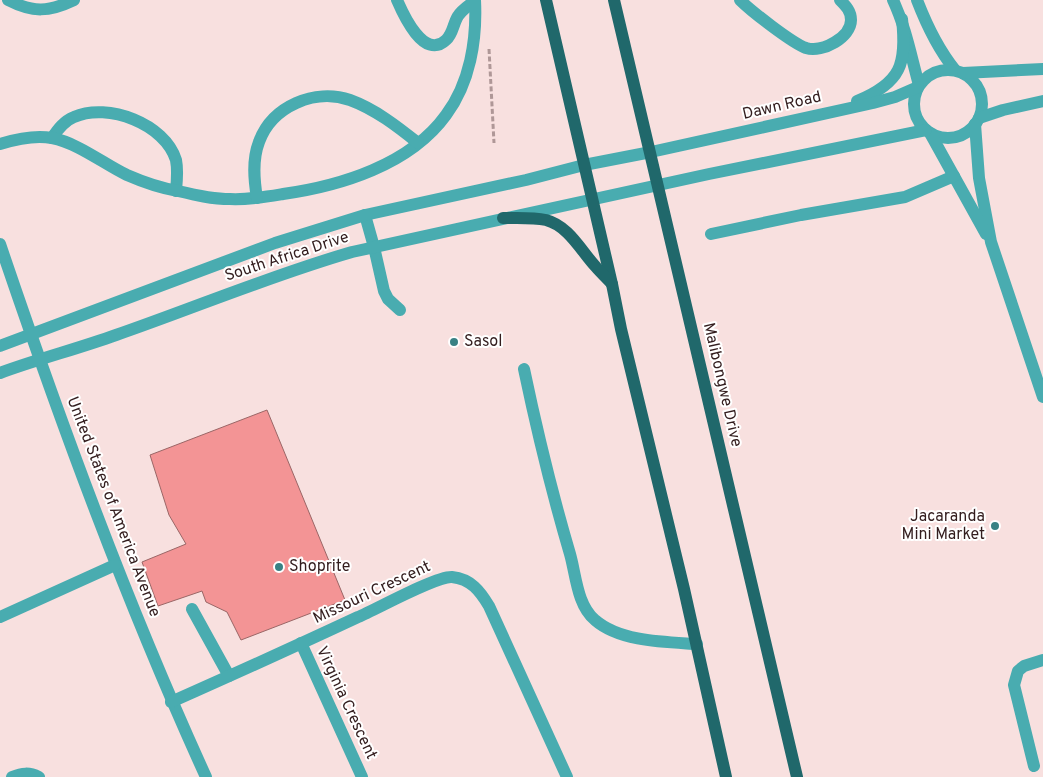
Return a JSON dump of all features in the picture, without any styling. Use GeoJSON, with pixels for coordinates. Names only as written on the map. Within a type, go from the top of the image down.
{"type":"FeatureCollection","features":[{"type":"Feature","properties":{"kind":"main road"},"geometry":{"type":"LineString","coordinates":[[546,0],[621,329],[697,644],[726,777]]}},
{"type":"Feature","properties":{"kind":"main road","name":"Malibongwe Drive"},"geometry":{"type":"LineString","coordinates":[[614,0],[797,777]]}},
{"type":"Feature","properties":{"kind":"main road"},"geometry":{"type":"LineString","coordinates":[[504,218],[548,220],[557,225],[582,248],[595,266],[612,284]]}},
{"type":"Feature","properties":{"kind":"street"},"geometry":{"type":"LineString","coordinates":[[8,0],[21,7],[40,10],[54,9],[74,0]]}},
{"type":"Feature","properties":{"kind":"street"},"geometry":{"type":"LineString","coordinates":[[396,0],[411,29],[420,38],[436,45],[445,42],[451,34],[458,16],[475,0]]}},
{"type":"Feature","properties":{"kind":"street"},"geometry":{"type":"LineString","coordinates":[[0,144],[27,138],[52,138],[72,145],[148,183],[176,191],[230,199],[258,198],[308,190],[346,180],[380,168],[418,143],[446,116],[468,70],[474,46],[475,0]]}},
{"type":"Feature","properties":{"kind":"street"},"geometry":{"type":"LineString","coordinates":[[740,0],[806,48],[817,49],[835,43],[849,28],[851,20],[849,9],[840,0]]}},
{"type":"Feature","properties":{"kind":"street"},"geometry":{"type":"LineString","coordinates":[[893,0],[902,19],[909,42],[918,86]]}},
{"type":"Feature","properties":{"kind":"street"},"geometry":{"type":"LineString","coordinates":[[659,186],[814,152],[928,131],[939,137],[949,138],[959,136],[968,131],[977,121],[982,108],[982,98],[972,79],[959,72],[938,48],[917,0]]}},
{"type":"Feature","properties":{"kind":"street"},"geometry":{"type":"LineString","coordinates":[[832,111],[879,91],[890,82],[901,62],[904,38],[902,19]]}},
{"type":"Feature","properties":{"kind":"street"},"geometry":{"type":"LineString","coordinates":[[991,242],[928,131],[918,121],[914,110],[914,98],[918,86],[935,72],[945,70],[959,72],[1043,68]]}},
{"type":"Feature","properties":{"kind":"street","name":"Dawn Road"},"geometry":{"type":"LineString","coordinates":[[584,165],[895,98],[918,86]]}},
{"type":"Feature","properties":{"kind":"street"},"geometry":{"type":"LineString","coordinates":[[258,198],[254,173],[255,155],[259,140],[277,116],[294,103],[320,97],[350,100],[396,127],[418,143]]}},
{"type":"Feature","properties":{"kind":"street"},"geometry":{"type":"LineString","coordinates":[[977,121],[1003,110],[1043,101]]}},
{"type":"Feature","properties":{"kind":"street"},"geometry":{"type":"LineString","coordinates":[[52,138],[64,123],[75,116],[108,113],[139,120],[150,128],[172,151],[178,171],[176,191]]}},
{"type":"Feature","properties":{"kind":"street"},"geometry":{"type":"LineString","coordinates":[[977,121],[979,178],[991,242],[1043,397]]}},
{"type":"Feature","properties":{"kind":"street","name":"South Africa Drive"},"geometry":{"type":"LineString","coordinates":[[0,346],[275,243],[365,215],[526,180],[584,165]]}},
{"type":"Feature","properties":{"kind":"street"},"geometry":{"type":"LineString","coordinates":[[711,234],[801,215],[905,197],[954,176]]}},
{"type":"Feature","properties":{"kind":"street","name":"South Africa Drive"},"geometry":{"type":"LineString","coordinates":[[0,373],[39,358],[116,335],[323,260],[504,218],[659,186]]}},
{"type":"Feature","properties":{"kind":"street"},"geometry":{"type":"LineString","coordinates":[[365,215],[384,291],[388,299],[400,310]]}},
{"type":"Feature","properties":{"kind":"street","name":"United States of America Avenue"},"geometry":{"type":"LineString","coordinates":[[0,244],[30,334],[115,564],[171,702],[206,777]]}},
{"type":"Feature","properties":{"kind":"street"},"geometry":{"type":"LineString","coordinates":[[524,369],[577,585],[589,614],[597,622],[624,635],[667,642],[697,644]]}},
{"type":"Feature","properties":{"kind":"street"},"geometry":{"type":"LineString","coordinates":[[0,617],[115,564]]}},
{"type":"Feature","properties":{"kind":"street","name":"Missouri Crescent"},"geometry":{"type":"LineString","coordinates":[[171,702],[301,644],[436,580],[453,577],[466,581],[480,591],[489,606],[567,777]]}},
{"type":"Feature","properties":{"kind":"street"},"geometry":{"type":"LineString","coordinates":[[192,609],[229,676]]}},
{"type":"Feature","properties":{"kind":"street","name":"Virginia Crescent"},"geometry":{"type":"LineString","coordinates":[[301,644],[362,777]]}},
{"type":"Feature","properties":{"kind":"street"},"geometry":{"type":"LineString","coordinates":[[1034,766],[1014,684],[1018,670],[1043,660]]}},
{"type":"Feature","properties":{"kind":"street"},"geometry":{"type":"LineString","coordinates":[[12,777],[29,773],[38,777]]}},
{"type":"Feature","properties":{"kind":"path"},"geometry":{"type":"LineString","coordinates":[[489,48],[494,143]]}},
{"type":"Feature","properties":{"kind":"building"},"geometry":{"type":"Polygon","coordinates":[[[267,410],[345,600],[241,640],[227,612],[206,602],[202,591],[158,606],[142,562],[186,544],[169,515],[150,455],[267,410]]]}},
{"type":"Feature","properties":{"kind":"place","name":"Sasol"},"geometry":{"type":"Point","coordinates":[454,342]}},
{"type":"Feature","properties":{"kind":"place","name":"Jacaranda Mini Market"},"geometry":{"type":"Point","coordinates":[995,526]}},
{"type":"Feature","properties":{"kind":"place","name":"Shoprite"},"geometry":{"type":"Point","coordinates":[279,567]}}]}
